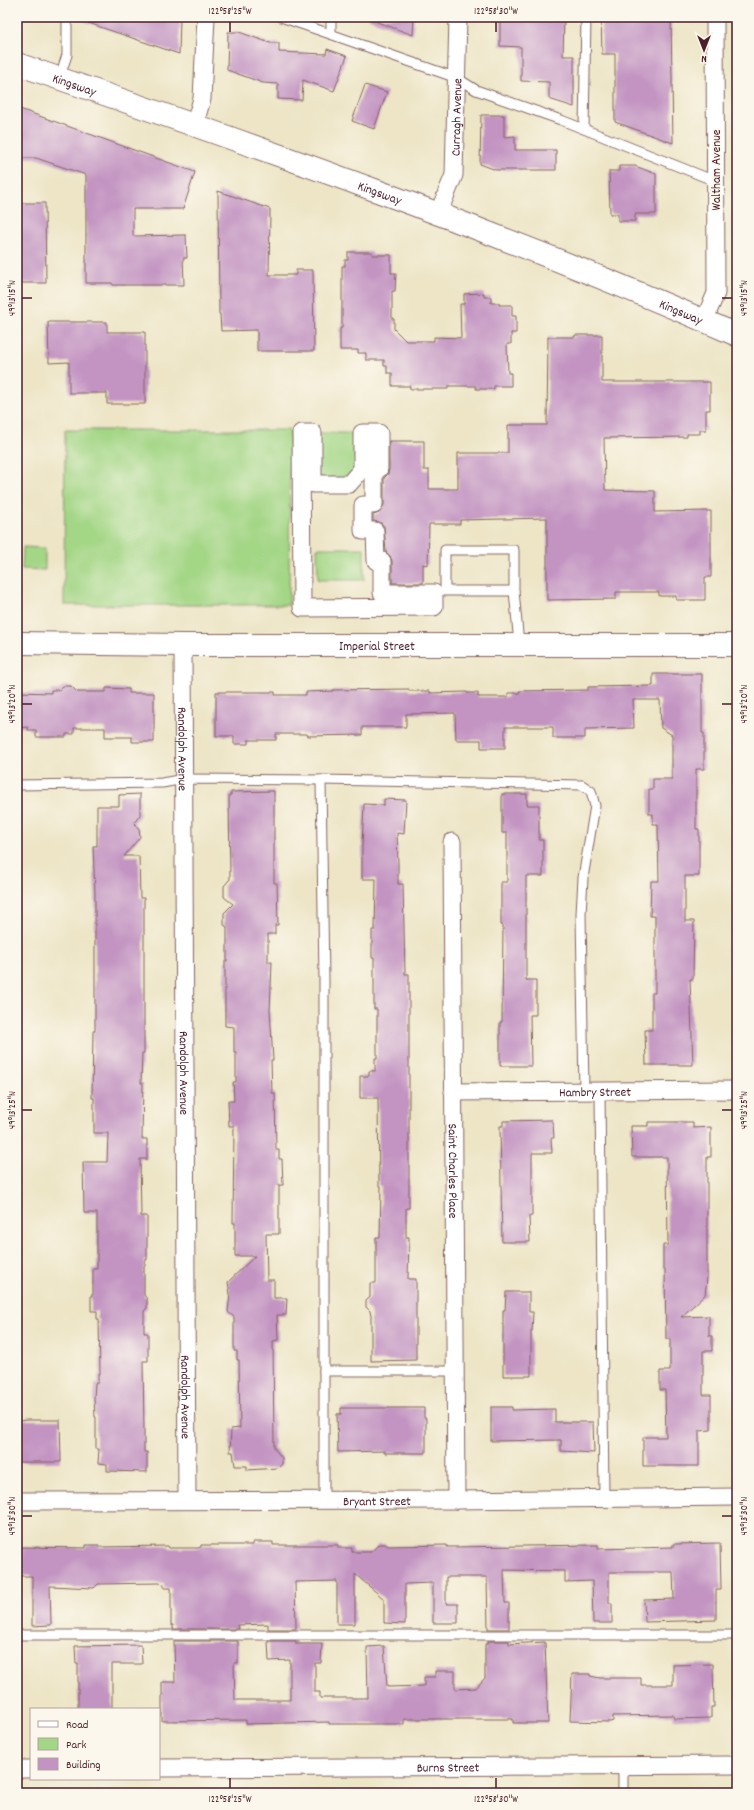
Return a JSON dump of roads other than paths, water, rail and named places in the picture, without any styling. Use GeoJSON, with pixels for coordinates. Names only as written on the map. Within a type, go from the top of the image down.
{"type":"FeatureCollection","features":[{"type":"Feature","properties":{"kind":"main road","name":"Kingsway"},"geometry":{"type":"LineString","coordinates":[[17,64],[438,214],[661,301],[737,335]]}},
{"type":"Feature","properties":{"kind":"main road","name":"Imperial Street"},"geometry":{"type":"LineString","coordinates":[[17,643],[183,645],[737,645]]}},
{"type":"Feature","properties":{"kind":"street"},"geometry":{"type":"LineString","coordinates":[[194,126],[202,99],[206,17]]}},
{"type":"Feature","properties":{"kind":"street","name":"Curragh Avenue"},"geometry":{"type":"LineString","coordinates":[[438,214],[454,175],[458,17]]}},
{"type":"Feature","properties":{"kind":"street","name":"Waltham Avenue"},"geometry":{"type":"LineString","coordinates":[[704,321],[716,293],[715,17]]}},
{"type":"Feature","properties":{"kind":"street"},"geometry":{"type":"LineString","coordinates":[[301,433],[312,433],[313,484],[349,484],[362,469],[362,433],[379,433],[379,469],[374,469],[374,506],[363,506],[363,531],[375,531],[376,561],[382,561],[382,593],[434,593],[434,608],[302,608],[301,433]]}},
{"type":"Feature","properties":{"kind":"street","name":"Randolph Avenue"},"geometry":{"type":"LineString","coordinates":[[183,645],[187,1500]]}},
{"type":"Feature","properties":{"kind":"street","name":"Saint Charles Place"},"geometry":{"type":"LineString","coordinates":[[452,842],[456,1500]]}},
{"type":"Feature","properties":{"kind":"street","name":"Hambry Street"},"geometry":{"type":"LineString","coordinates":[[453,1092],[737,1090]]}},
{"type":"Feature","properties":{"kind":"street","name":"Bryant Street"},"geometry":{"type":"LineString","coordinates":[[17,1501],[456,1500],[737,1497]]}},
{"type":"Feature","properties":{"kind":"street","name":"Burns Street"},"geometry":{"type":"LineString","coordinates":[[160,1768],[737,1765]]}},
{"type":"Feature","properties":{"kind":"street"},"geometry":{"type":"LineString","coordinates":[[17,1769],[30,1769]]}},
{"type":"Feature","properties":{"kind":"lane"},"geometry":{"type":"LineString","coordinates":[[59,79],[67,56],[67,17]]}},
{"type":"Feature","properties":{"kind":"lane"},"geometry":{"type":"LineString","coordinates":[[281,17],[457,78],[476,90],[584,129],[715,181]]}},
{"type":"Feature","properties":{"kind":"lane"},"geometry":{"type":"LineString","coordinates":[[331,17],[331,34]]}},
{"type":"Feature","properties":{"kind":"lane"},"geometry":{"type":"LineString","coordinates":[[584,129],[586,17]]}},
{"type":"Feature","properties":{"kind":"lane"},"geometry":{"type":"LineString","coordinates":[[514,591],[445,591],[445,550],[514,550],[514,591],[519,644]]}},
{"type":"Feature","properties":{"kind":"lane"},"geometry":{"type":"LineString","coordinates":[[17,785],[162,783],[184,779],[321,780],[582,785],[591,791],[595,806],[583,878],[581,914],[592,1091],[604,1499]]}},
{"type":"Feature","properties":{"kind":"lane"},"geometry":{"type":"LineString","coordinates":[[321,780],[324,995],[324,1500]]}},
{"type":"Feature","properties":{"kind":"lane"},"geometry":{"type":"LineString","coordinates":[[324,1371],[455,1371]]}},
{"type":"Feature","properties":{"kind":"lane"},"geometry":{"type":"LineString","coordinates":[[17,1635],[737,1635]]}},
{"type":"Feature","properties":{"kind":"lane"},"geometry":{"type":"LineString","coordinates":[[623,1766],[623,1793]]}}]}
